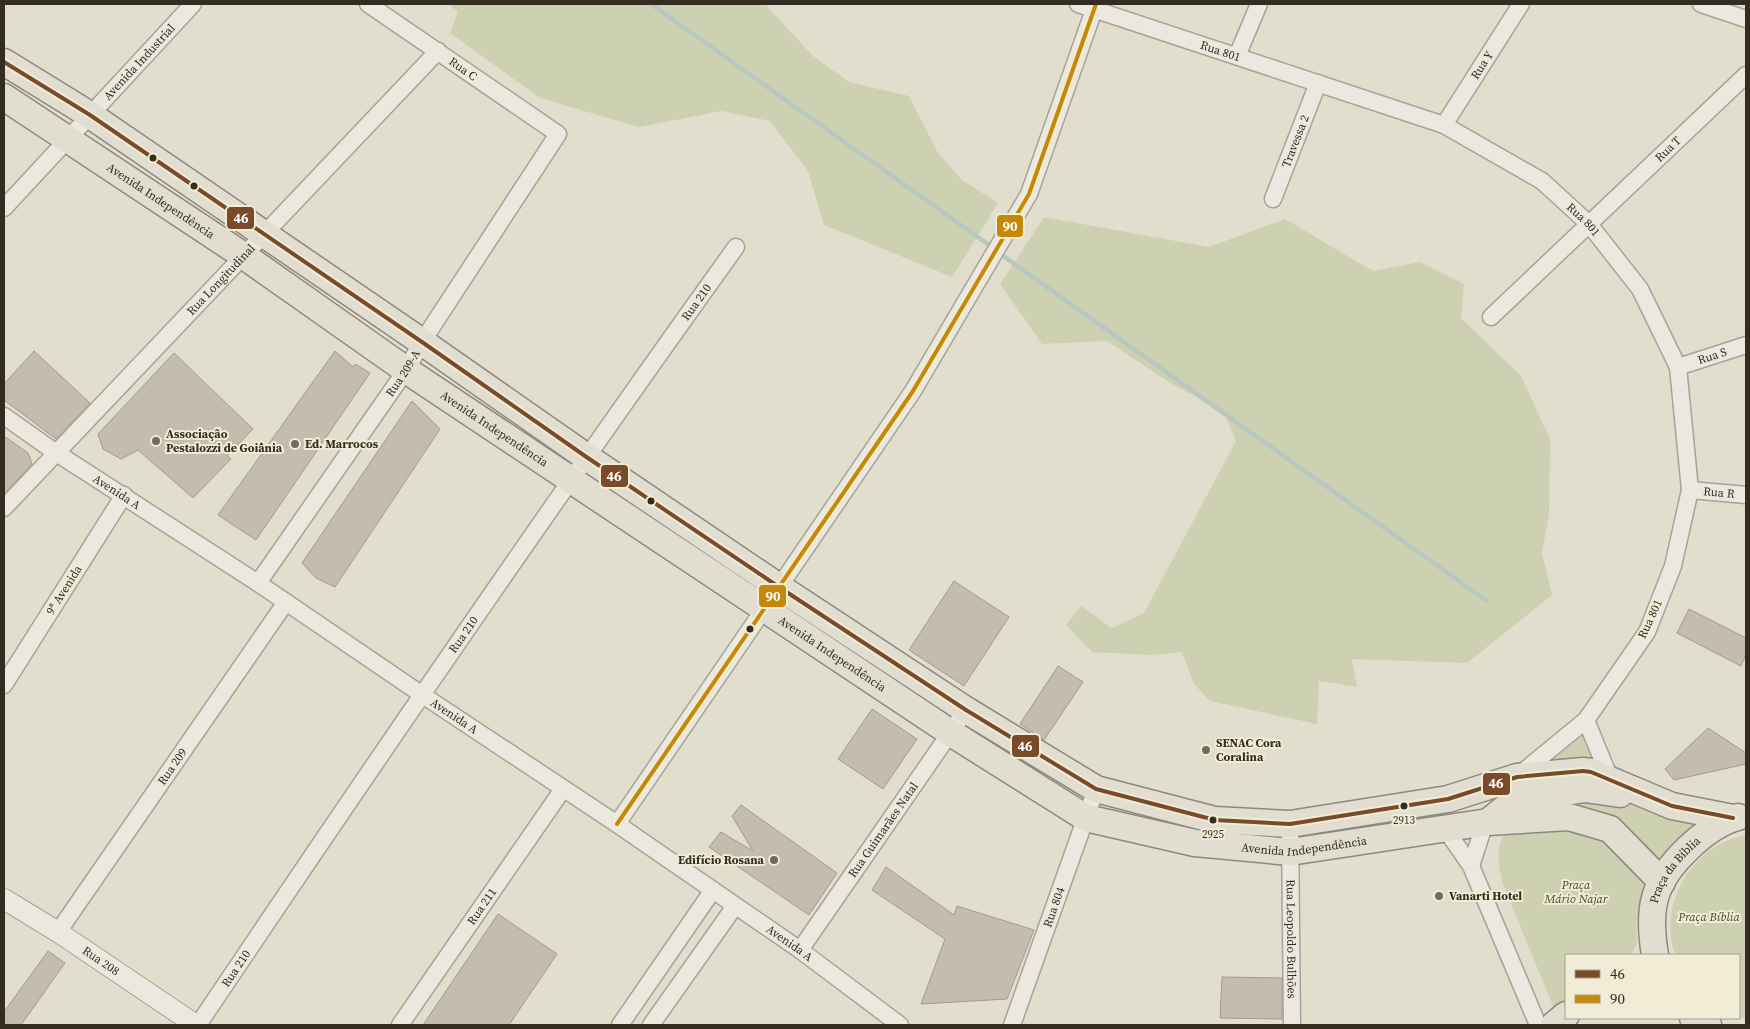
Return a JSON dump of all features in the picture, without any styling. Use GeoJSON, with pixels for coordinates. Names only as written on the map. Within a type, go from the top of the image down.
{"type":"FeatureCollection","features":[{"type":"Feature","properties":{"kind":"main road","name":"Avenida Independência"},"geometry":{"type":"LineString","coordinates":[[4,62],[90,115],[585,456],[779,587],[966,710],[1096,789],[1216,820],[1290,824],[1448,799],[1517,777],[1583,771],[1590,772],[1672,806],[1740,817]]}},
{"type":"Feature","properties":{"kind":"main road","name":"Avenida Independência"},"geometry":{"type":"LineString","coordinates":[[4,97],[244,256],[406,370],[951,733],[1086,818],[1195,843],[1290,852],[1446,830],[1488,822],[1569,817],[1610,829],[1662,882]]}},
{"type":"Feature","properties":{"kind":"main road"},"geometry":{"type":"LineString","coordinates":[[1488,822],[1515,800],[1585,789],[1672,806]]}},
{"type":"Feature","properties":{"kind":"main road","name":"Praça da Bíblia"},"geometry":{"type":"LineString","coordinates":[[1649,949],[1655,898],[1662,882],[1688,847],[1710,830],[1740,817]]}},
{"type":"Feature","properties":{"kind":"main road"},"geometry":{"type":"LineString","coordinates":[[1554,1025],[1565,1016]]}},
{"type":"Feature","properties":{"kind":"main road"},"geometry":{"type":"LineString","coordinates":[[1695,1019],[1708,1025]]}},
{"type":"Feature","properties":{"kind":"street","name":"Avenida Industrial"},"geometry":{"type":"LineString","coordinates":[[4,208],[193,4]]}},
{"type":"Feature","properties":{"kind":"street","name":"Rua C"},"geometry":{"type":"LineString","coordinates":[[368,4],[558,134]]}},
{"type":"Feature","properties":{"kind":"street","name":"Rua 801"},"geometry":{"type":"LineString","coordinates":[[1078,4],[1095,6],[1318,84],[1444,125],[1542,181],[1589,224],[1640,289],[1678,367],[1690,490],[1673,566],[1647,632],[1586,720],[1517,777]]}},
{"type":"Feature","properties":{"kind":"street"},"geometry":{"type":"LineString","coordinates":[[1237,56],[1260,4]]}},
{"type":"Feature","properties":{"kind":"street","name":"Rua Y"},"geometry":{"type":"LineString","coordinates":[[1444,125],[1521,4]]}},
{"type":"Feature","properties":{"kind":"street"},"geometry":{"type":"LineString","coordinates":[[1701,4],[1746,19]]}},
{"type":"Feature","properties":{"kind":"street"},"geometry":{"type":"LineString","coordinates":[[617,824],[913,391],[1029,194],[1095,6]]}},
{"type":"Feature","properties":{"kind":"street","name":"Rua Longitudinal"},"geometry":{"type":"LineString","coordinates":[[4,508],[55,452],[438,51]]}},
{"type":"Feature","properties":{"kind":"street","name":"Rua T"},"geometry":{"type":"LineString","coordinates":[[1491,317],[1746,75]]}},
{"type":"Feature","properties":{"kind":"street","name":"Travessa 2"},"geometry":{"type":"LineString","coordinates":[[1273,199],[1318,84]]}},
{"type":"Feature","properties":{"kind":"street","name":"Rua 209-A"},"geometry":{"type":"LineString","coordinates":[[258,583],[406,370],[422,342],[558,134]]}},
{"type":"Feature","properties":{"kind":"street","name":"Rua 210"},"geometry":{"type":"LineString","coordinates":[[197,1025],[585,456],[736,247]]}},
{"type":"Feature","properties":{"kind":"street","name":"Rua S"},"geometry":{"type":"LineString","coordinates":[[1678,367],[1746,345]]}},
{"type":"Feature","properties":{"kind":"street","name":"Avenida A"},"geometry":{"type":"LineString","coordinates":[[4,416],[55,452],[258,583],[617,824],[800,950],[900,1025]]}},
{"type":"Feature","properties":{"kind":"street","name":"Rua R"},"geometry":{"type":"LineString","coordinates":[[1690,490],[1746,494]]}},
{"type":"Feature","properties":{"kind":"street","name":"9ª Avenida"},"geometry":{"type":"LineString","coordinates":[[4,685],[124,495]]}},
{"type":"Feature","properties":{"kind":"street","name":"Rua 209"},"geometry":{"type":"LineString","coordinates":[[58,932],[286,602]]}},
{"type":"Feature","properties":{"kind":"street","name":"Rua Guimarães Natal"},"geometry":{"type":"LineString","coordinates":[[800,950],[966,710]]}},
{"type":"Feature","properties":{"kind":"street"},"geometry":{"type":"LineString","coordinates":[[1586,720],[1611,781]]}},
{"type":"Feature","properties":{"kind":"street","name":"Rua 211"},"geometry":{"type":"LineString","coordinates":[[400,1025],[563,789]]}},
{"type":"Feature","properties":{"kind":"street","name":"Rua 804"},"geometry":{"type":"LineString","coordinates":[[1012,1025],[1096,789]]}},
{"type":"Feature","properties":{"kind":"street"},"geometry":{"type":"LineString","coordinates":[[1471,866],[1482,832],[1488,822]]}},
{"type":"Feature","properties":{"kind":"street","name":"Rua Leopoldo Bulhões"},"geometry":{"type":"LineString","coordinates":[[1290,824],[1292,1025]]}},
{"type":"Feature","properties":{"kind":"street"},"geometry":{"type":"LineString","coordinates":[[1446,830],[1471,866],[1538,1025]]}},
{"type":"Feature","properties":{"kind":"street"},"geometry":{"type":"LineString","coordinates":[[620,1025],[713,890]]}},
{"type":"Feature","properties":{"kind":"street","name":"Rua 208"},"geometry":{"type":"LineString","coordinates":[[4,899],[58,932],[197,1025]]}},
{"type":"Feature","properties":{"kind":"street"},"geometry":{"type":"LineString","coordinates":[[651,1025],[735,906]]}},
{"type":"Feature","properties":{"kind":"green space"},"geometry":{"type":"Polygon","coordinates":[[[449,4],[765,4],[813,56],[849,82],[909,96],[938,153],[962,180],[998,203],[952,277],[824,225],[808,171],[770,121],[722,111],[639,127],[540,98],[450,33],[458,12],[449,4]]]}},
{"type":"Feature","properties":{"kind":"green space"},"geometry":{"type":"Polygon","coordinates":[[[1044,217],[1209,247],[1285,219],[1373,271],[1420,262],[1464,284],[1461,318],[1521,376],[1550,439],[1549,514],[1542,553],[1552,595],[1467,663],[1352,659],[1357,687],[1319,681],[1317,724],[1210,701],[1194,684],[1182,652],[1152,655],[1092,652],[1066,625],[1081,606],[1112,628],[1144,613],[1236,441],[1223,410],[1175,386],[1107,341],[1042,344],[1000,284],[1044,217]]]}},
{"type":"Feature","properties":{"kind":"green space"},"geometry":{"type":"Polygon","coordinates":[[[1584,728],[1602,767],[1527,773],[1584,728]]]}},
{"type":"Feature","properties":{"kind":"green space"},"geometry":{"type":"Polygon","coordinates":[[[1586,791],[1731,819],[1664,871],[1537,799],[1586,791]]]}},
{"type":"Feature","properties":{"kind":"green space","name":"Praça Mário Najar"},"geometry":{"type":"Polygon","coordinates":[[[1565,825],[1607,834],[1647,883],[1637,918],[1636,943],[1633,951],[1630,954],[1565,954],[1565,1006],[1555,1011],[1503,884],[1500,870],[1498,854],[1501,840],[1505,834],[1511,830],[1565,825]]]}},
{"type":"Feature","properties":{"kind":"green space","name":"Praça Bíblia"},"geometry":{"type":"Polygon","coordinates":[[[1746,835],[1746,1019],[1740,1017],[1740,954],[1675,954],[1671,936],[1671,916],[1676,897],[1684,879],[1695,863],[1710,850],[1727,841],[1746,835]]]}},
{"type":"Feature","properties":{"kind":"building"},"geometry":{"type":"Polygon","coordinates":[[[34,351],[90,403],[56,439],[4,400],[4,384],[34,351]]]}},
{"type":"Feature","properties":{"kind":"building","name":"Ed. Marrocos"},"geometry":{"type":"Polygon","coordinates":[[[335,351],[353,367],[355,364],[370,373],[256,540],[218,515],[335,351]]]}},
{"type":"Feature","properties":{"kind":"building","name":"Associação Pestalozzi de Goiânia"},"geometry":{"type":"Polygon","coordinates":[[[174,353],[253,429],[227,456],[231,459],[193,498],[138,450],[121,459],[103,449],[98,434],[174,353]]]}},
{"type":"Feature","properties":{"kind":"building"},"geometry":{"type":"Polygon","coordinates":[[[412,401],[440,429],[335,587],[316,578],[302,563],[412,401]]]}},
{"type":"Feature","properties":{"kind":"building"},"geometry":{"type":"Polygon","coordinates":[[[4,436],[28,453],[32,464],[4,494],[4,436]]]}},
{"type":"Feature","properties":{"kind":"building"},"geometry":{"type":"Polygon","coordinates":[[[954,581],[1009,617],[964,686],[909,650],[954,581]]]}},
{"type":"Feature","properties":{"kind":"building"},"geometry":{"type":"Polygon","coordinates":[[[1689,609],[1746,638],[1746,654],[1741,666],[1677,633],[1689,609]]]}},
{"type":"Feature","properties":{"kind":"building"},"geometry":{"type":"Polygon","coordinates":[[[1058,666],[1083,682],[1044,740],[1020,724],[1058,666]]]}},
{"type":"Feature","properties":{"kind":"building"},"geometry":{"type":"Polygon","coordinates":[[[872,709],[917,739],[883,789],[838,759],[872,709]]]}},
{"type":"Feature","properties":{"kind":"building"},"geometry":{"type":"Polygon","coordinates":[[[1708,728],[1746,753],[1746,764],[1674,780],[1665,769],[1708,728]]]}},
{"type":"Feature","properties":{"kind":"building","name":"Edifício Rosana"},"geometry":{"type":"Polygon","coordinates":[[[741,805],[837,873],[809,915],[709,847],[721,832],[753,851],[732,816],[741,805]]]}},
{"type":"Feature","properties":{"kind":"building"},"geometry":{"type":"Polygon","coordinates":[[[886,867],[954,915],[957,906],[1034,930],[1007,999],[921,1004],[945,939],[872,890],[886,867]]]}},
{"type":"Feature","properties":{"kind":"building"},"geometry":{"type":"Polygon","coordinates":[[[498,914],[557,954],[509,1025],[423,1025],[498,914]]]}},
{"type":"Feature","properties":{"kind":"building"},"geometry":{"type":"Polygon","coordinates":[[[48,951],[65,963],[21,1025],[4,1025],[4,1012],[48,951]]]}},
{"type":"Feature","properties":{"kind":"building"},"geometry":{"type":"Polygon","coordinates":[[[1222,977],[1282,978],[1282,1019],[1220,1018],[1222,977]]]}},
{"type":"Feature","properties":{"kind":"waterway"},"geometry":{"type":"LineString","coordinates":[[651,4],[989,245]]}},
{"type":"Feature","properties":{"kind":"waterway"},"geometry":{"type":"LineString","coordinates":[[1002,255],[1487,601]]}},
{"type":"Feature","properties":{"kind":"transit line","name":"90"},"geometry":{"type":"LineString","coordinates":[[617,824],[913,391],[1029,194],[1096,4]]}},
{"type":"Feature","properties":{"kind":"transit line","name":"46"},"geometry":{"type":"LineString","coordinates":[[4,62],[90,115],[585,456],[779,587],[966,710],[1096,789],[1215,820],[1290,824],[1448,799],[1517,777],[1583,771],[1591,772],[1672,806],[1733,818]]}},
{"type":"Feature","properties":{"kind":"place","name":"Associação Pestalozzi de Goiânia"},"geometry":{"type":"Point","coordinates":[156,441]}},
{"type":"Feature","properties":{"kind":"place","name":"Ed. Marrocos"},"geometry":{"type":"Point","coordinates":[295,444]}},
{"type":"Feature","properties":{"kind":"place","name":"SENAC Cora Coralina"},"geometry":{"type":"Point","coordinates":[1206,750]}},
{"type":"Feature","properties":{"kind":"place","name":"2913"},"geometry":{"type":"Point","coordinates":[1404,806]}},
{"type":"Feature","properties":{"kind":"place","name":"2925"},"geometry":{"type":"Point","coordinates":[1213,820]}},
{"type":"Feature","properties":{"kind":"place","name":"Edifício Rosana"},"geometry":{"type":"Point","coordinates":[774,860]}},
{"type":"Feature","properties":{"kind":"place","name":"Vanarti Hotel"},"geometry":{"type":"Point","coordinates":[1439,896]}}]}
